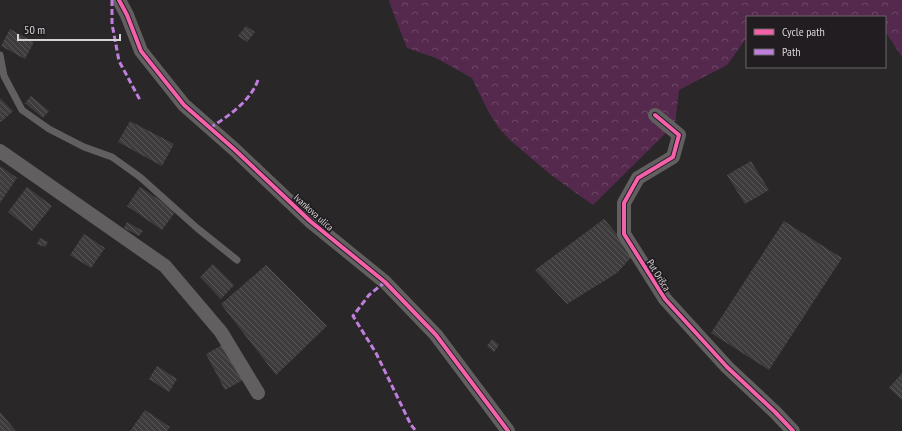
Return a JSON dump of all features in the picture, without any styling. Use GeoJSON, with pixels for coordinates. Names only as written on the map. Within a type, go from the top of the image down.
{"type":"FeatureCollection","features":[{"type":"Feature","properties":{"kind":"street","name":"Ivankova ulica"},"geometry":{"type":"LineString","coordinates":[[119,0],[127,15],[141,51],[184,105],[234,149],[310,221],[390,288],[436,335],[508,431]]}},
{"type":"Feature","properties":{"kind":"street","name":"Put Orišca"},"geometry":{"type":"LineString","coordinates":[[656,115],[679,135],[673,157],[638,178],[624,203],[624,234],[665,299],[727,367],[793,431]]}},
{"type":"Feature","properties":{"kind":"street"},"geometry":{"type":"LineString","coordinates":[[0,151],[165,266],[221,332],[258,393]]}},
{"type":"Feature","properties":{"kind":"lane"},"geometry":{"type":"LineString","coordinates":[[0,55],[4,76],[22,110],[49,129],[84,147],[112,157],[140,177],[197,228],[236,260]]}},
{"type":"Feature","properties":{"kind":"green space"},"geometry":{"type":"Polygon","coordinates":[[[389,0],[902,0],[902,57],[886,33],[886,16],[746,16],[746,40],[727,65],[679,90],[675,124],[593,205],[551,175],[510,140],[498,127],[488,111],[472,78],[436,58],[407,48],[389,0]]]}},
{"type":"Feature","properties":{"kind":"building"},"geometry":{"type":"Polygon","coordinates":[[[246,26],[255,32],[247,42],[238,36],[246,26]]]}},
{"type":"Feature","properties":{"kind":"building"},"geometry":{"type":"Polygon","coordinates":[[[10,29],[34,42],[25,59],[1,46],[10,29]]]}},
{"type":"Feature","properties":{"kind":"building"},"geometry":{"type":"Polygon","coordinates":[[[31,96],[49,111],[43,118],[25,103],[31,96]]]}},
{"type":"Feature","properties":{"kind":"building"},"geometry":{"type":"Polygon","coordinates":[[[0,98],[13,111],[1,122],[0,121],[0,98]]]}},
{"type":"Feature","properties":{"kind":"building"},"geometry":{"type":"Polygon","coordinates":[[[130,121],[174,144],[162,166],[118,142],[130,121]]]}},
{"type":"Feature","properties":{"kind":"building"},"geometry":{"type":"Polygon","coordinates":[[[751,161],[769,190],[745,204],[727,175],[751,161]]]}},
{"type":"Feature","properties":{"kind":"building"},"geometry":{"type":"Polygon","coordinates":[[[0,166],[17,178],[0,203],[0,166]]]}},
{"type":"Feature","properties":{"kind":"building"},"geometry":{"type":"Polygon","coordinates":[[[27,187],[52,206],[32,231],[8,212],[27,187]]]}},
{"type":"Feature","properties":{"kind":"building"},"geometry":{"type":"Polygon","coordinates":[[[140,187],[176,211],[162,230],[127,206],[140,187]]]}},
{"type":"Feature","properties":{"kind":"building"},"geometry":{"type":"Polygon","coordinates":[[[604,219],[634,254],[617,273],[567,304],[535,270],[604,219]]]}},
{"type":"Feature","properties":{"kind":"building"},"geometry":{"type":"Polygon","coordinates":[[[784,221],[842,258],[769,370],[711,333],[784,221]]]}},
{"type":"Feature","properties":{"kind":"building"},"geometry":{"type":"Polygon","coordinates":[[[127,222],[143,231],[139,236],[124,228],[127,222]]]}},
{"type":"Feature","properties":{"kind":"building"},"geometry":{"type":"Polygon","coordinates":[[[84,234],[105,248],[91,268],[70,255],[84,234]]]}},
{"type":"Feature","properties":{"kind":"building"},"geometry":{"type":"Polygon","coordinates":[[[40,238],[48,242],[45,247],[37,244],[40,238]]]}},
{"type":"Feature","properties":{"kind":"building"},"geometry":{"type":"Polygon","coordinates":[[[213,264],[234,285],[221,299],[200,277],[213,264]]]}},
{"type":"Feature","properties":{"kind":"building"},"geometry":{"type":"Polygon","coordinates":[[[266,265],[327,326],[276,375],[221,304],[266,265]]]}},
{"type":"Feature","properties":{"kind":"building"},"geometry":{"type":"Polygon","coordinates":[[[492,339],[499,345],[494,352],[487,346],[492,339]]]}},
{"type":"Feature","properties":{"kind":"building"},"geometry":{"type":"Polygon","coordinates":[[[224,344],[243,380],[225,390],[206,354],[224,344]]]}},
{"type":"Feature","properties":{"kind":"building"},"geometry":{"type":"Polygon","coordinates":[[[157,366],[177,379],[169,392],[149,379],[157,366]]]}},
{"type":"Feature","properties":{"kind":"building"},"geometry":{"type":"Polygon","coordinates":[[[902,373],[902,400],[889,388],[902,373]]]}},
{"type":"Feature","properties":{"kind":"building"},"geometry":{"type":"Polygon","coordinates":[[[145,410],[170,427],[167,431],[130,431],[145,410]]]}},
{"type":"Feature","properties":{"kind":"building"},"geometry":{"type":"Polygon","coordinates":[[[0,412],[16,431],[0,431],[0,412]]]}},
{"type":"Feature","properties":{"kind":"marked path"},"geometry":{"type":"LineString","coordinates":[[112,0],[112,24],[119,61],[140,100]]}},
{"type":"Feature","properties":{"kind":"marked path"},"geometry":{"type":"LineString","coordinates":[[210,128],[238,108],[250,95],[258,80]]}},
{"type":"Feature","properties":{"kind":"marked path"},"geometry":{"type":"LineString","coordinates":[[385,282],[369,295],[353,316],[376,353],[411,425],[416,431]]}},
{"type":"Feature","properties":{"kind":"cycle path"},"geometry":{"type":"LineString","coordinates":[[119,0],[127,15],[141,51],[184,105],[234,149],[310,221],[385,282],[436,335],[508,431]]}},
{"type":"Feature","properties":{"kind":"cycle path"},"geometry":{"type":"LineString","coordinates":[[655,115],[679,135],[673,157],[638,178],[624,203],[624,234],[665,299],[727,367],[793,431]]}}]}
